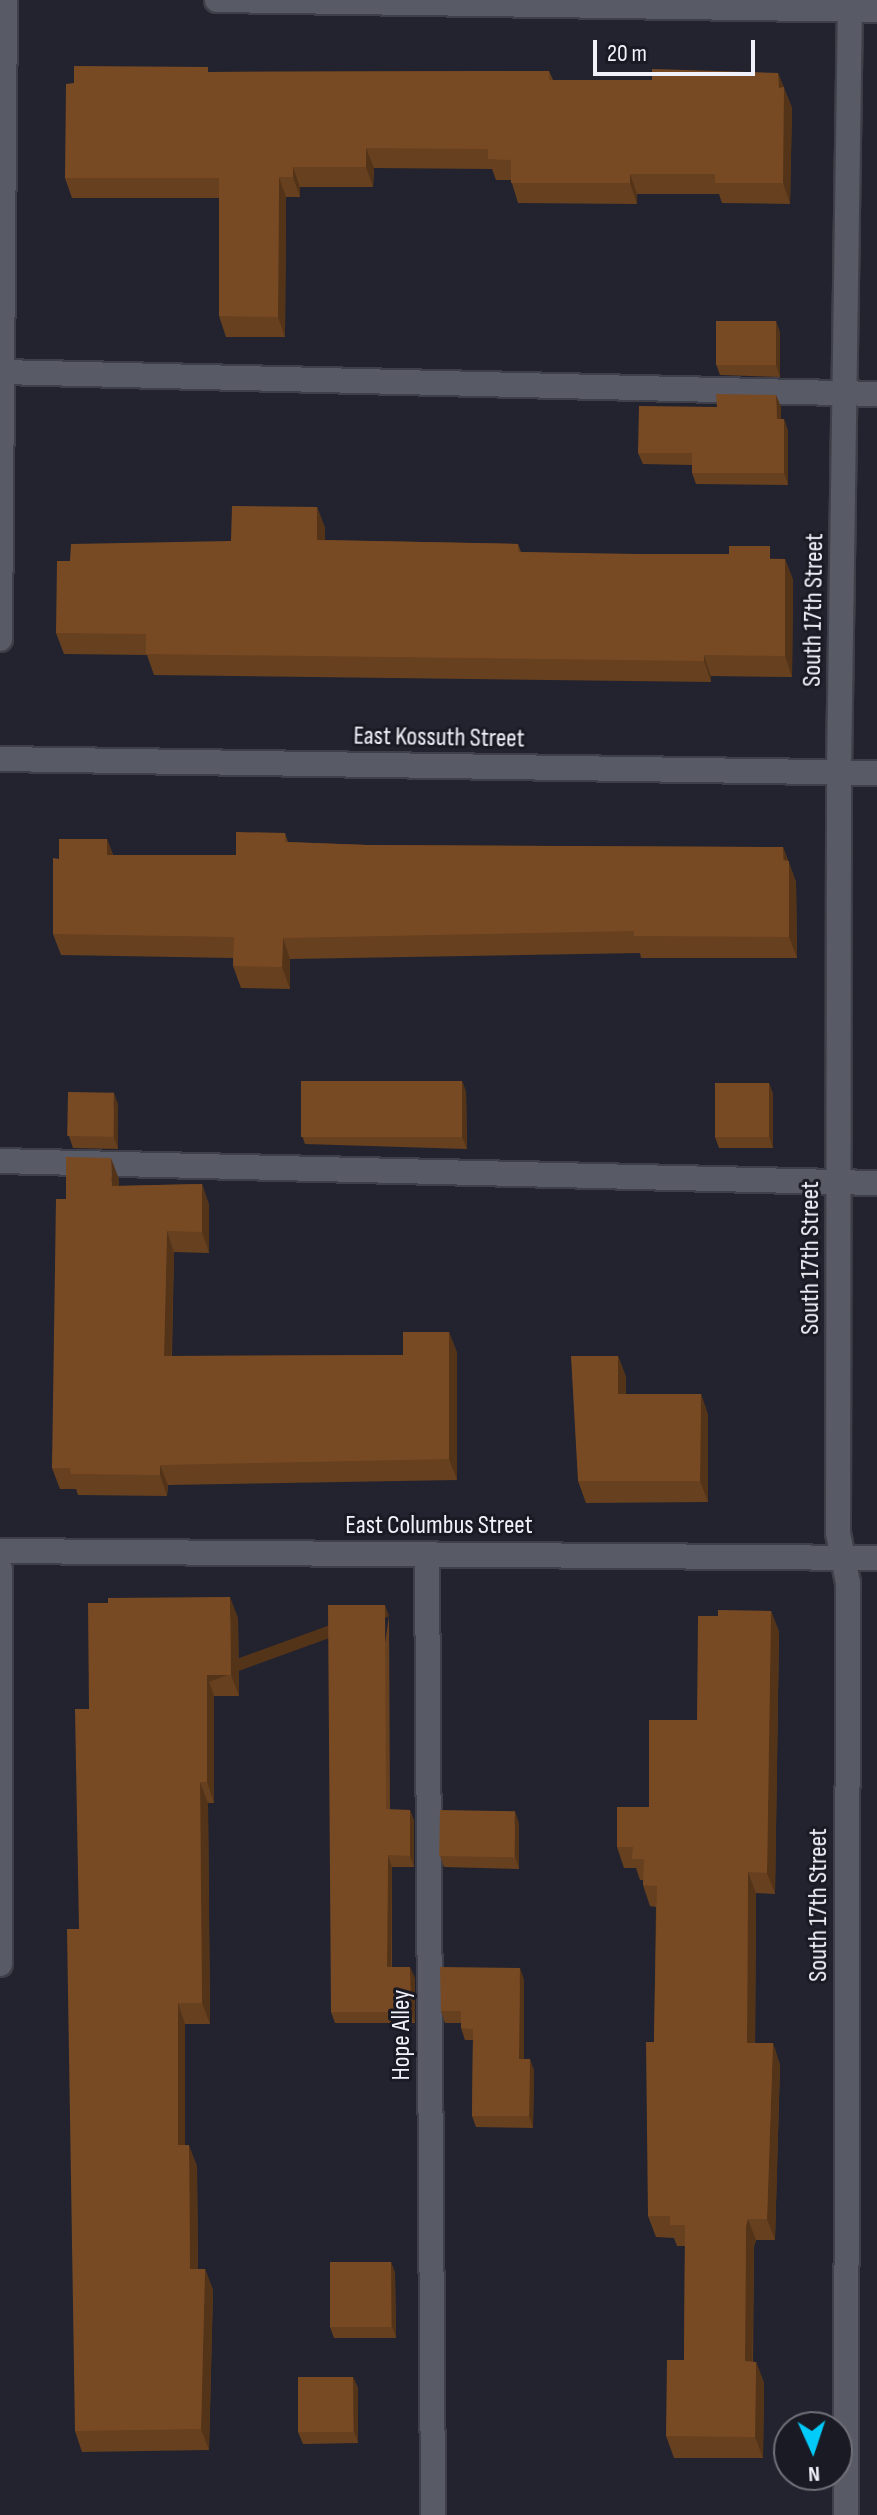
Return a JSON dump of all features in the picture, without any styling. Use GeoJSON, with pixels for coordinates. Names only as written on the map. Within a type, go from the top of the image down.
{"type":"FeatureCollection","features":[{"type":"Feature","properties":{"kind":"street"},"geometry":{"type":"LineString","coordinates":[[0,639],[5,0]]}},
{"type":"Feature","properties":{"kind":"street"},"geometry":{"type":"LineString","coordinates":[[217,0],[850,5],[877,10]]}},
{"type":"Feature","properties":{"kind":"street","name":"South 17th Street"},"geometry":{"type":"LineString","coordinates":[[846,2515],[847,1557],[838,1533],[839,772],[847,394],[850,5]]}},
{"type":"Feature","properties":{"kind":"street"},"geometry":{"type":"LineString","coordinates":[[2,372],[877,394]]}},
{"type":"Feature","properties":{"kind":"street","name":"East Kossuth Street"},"geometry":{"type":"LineString","coordinates":[[0,759],[877,773]]}},
{"type":"Feature","properties":{"kind":"street"},"geometry":{"type":"LineString","coordinates":[[0,1161],[877,1183]]}},
{"type":"Feature","properties":{"kind":"street","name":"East Columbus Street"},"geometry":{"type":"LineString","coordinates":[[0,1551],[877,1558]]}},
{"type":"Feature","properties":{"kind":"street","name":"Hope Alley"},"geometry":{"type":"LineString","coordinates":[[427,1554],[433,2515]]}},
{"type":"Feature","properties":{"kind":"street"},"geometry":{"type":"LineString","coordinates":[[0,1569],[0,1964]]}},
{"type":"Feature","properties":{"kind":"building"},"geometry":{"type":"Polygon","coordinates":[[[74,66],[208,67],[208,72],[549,71],[549,80],[652,80],[652,69],[778,73],[779,88],[784,87],[783,183],[715,183],[715,174],[630,174],[630,183],[511,183],[511,160],[488,159],[488,149],[366,148],[366,167],[293,167],[293,177],[279,177],[278,317],[219,316],[219,178],[65,178],[66,84],[74,83],[74,66]]]}},
{"type":"Feature","properties":{"kind":"building"},"geometry":{"type":"Polygon","coordinates":[[[716,321],[776,321],[776,365],[716,365],[716,321]]]}},
{"type":"Feature","properties":{"kind":"building"},"geometry":{"type":"Polygon","coordinates":[[[716,394],[776,395],[777,419],[784,419],[784,473],[692,473],[692,453],[638,453],[639,406],[717,407],[716,394]]]}},
{"type":"Feature","properties":{"kind":"building"},"geometry":{"type":"Polygon","coordinates":[[[232,506],[317,507],[317,540],[518,544],[518,552],[638,554],[729,554],[729,546],[770,546],[770,559],[785,559],[785,656],[704,655],[704,661],[146,654],[146,634],[56,633],[57,561],[70,561],[71,544],[231,541],[232,506]]]}},
{"type":"Feature","properties":{"kind":"building"},"geometry":{"type":"Polygon","coordinates":[[[236,832],[285,833],[285,842],[367,845],[783,847],[783,860],[789,861],[789,937],[634,936],[634,931],[283,938],[282,967],[233,966],[234,937],[53,934],[53,858],[59,859],[59,839],[107,839],[107,855],[236,855],[236,832]]]}},
{"type":"Feature","properties":{"kind":"building"},"geometry":{"type":"Polygon","coordinates":[[[301,1081],[462,1081],[462,1137],[301,1137],[301,1081]]]}},
{"type":"Feature","properties":{"kind":"building"},"geometry":{"type":"Polygon","coordinates":[[[715,1083],[769,1083],[769,1137],[715,1137],[715,1083]]]}},
{"type":"Feature","properties":{"kind":"building"},"geometry":{"type":"Polygon","coordinates":[[[68,1092],[114,1093],[113,1137],[67,1136],[68,1092]]]}},
{"type":"Feature","properties":{"kind":"building"},"geometry":{"type":"Polygon","coordinates":[[[66,1157],[111,1158],[112,1186],[202,1184],[202,1232],[167,1231],[164,1356],[403,1355],[403,1332],[449,1332],[449,1459],[160,1465],[160,1475],[71,1474],[70,1468],[52,1468],[56,1199],[66,1199],[66,1157]]]}},
{"type":"Feature","properties":{"kind":"building"},"geometry":{"type":"Polygon","coordinates":[[[571,1356],[618,1356],[618,1394],[701,1394],[700,1481],[578,1481],[571,1356]]]}},
{"type":"Feature","properties":{"kind":"building"},"geometry":{"type":"Polygon","coordinates":[[[230,1597],[231,1675],[207,1675],[207,1782],[200,1782],[202,2003],[178,2003],[178,2145],[189,2145],[190,2269],[205,2269],[201,2429],[75,2431],[67,1929],[79,1929],[75,1709],[89,1709],[88,1603],[108,1603],[108,1598],[230,1597]]]}},
{"type":"Feature","properties":{"kind":"building"},"geometry":{"type":"Polygon","coordinates":[[[328,1605],[385,1605],[386,1809],[410,1810],[410,1856],[388,1855],[387,1967],[410,1967],[411,2012],[331,2012],[328,1605]]]}},
{"type":"Feature","properties":{"kind":"building"},"geometry":{"type":"Polygon","coordinates":[[[718,1610],[771,1611],[767,1873],[748,1872],[747,2043],[773,2043],[767,2219],[748,2219],[746,2226],[745,2361],[756,2362],[755,2437],[666,2436],[667,2360],[684,2360],[685,2225],[670,2225],[670,2216],[648,2216],[646,2042],[654,2042],[657,1886],[643,1885],[644,1859],[632,1859],[633,1847],[617,1847],[617,1807],[649,1807],[649,1720],[697,1720],[698,1616],[718,1616],[718,1610]]]}},
{"type":"Feature","properties":{"kind":"building"},"geometry":{"type":"Polygon","coordinates":[[[440,1810],[515,1811],[514,1857],[439,1856],[440,1810]]]}},
{"type":"Feature","properties":{"kind":"building"},"geometry":{"type":"Polygon","coordinates":[[[440,1967],[520,1968],[519,2059],[530,2059],[529,2116],[472,2116],[473,2029],[461,2028],[461,2011],[441,2011],[440,1967]]]}},
{"type":"Feature","properties":{"kind":"building"},"geometry":{"type":"Polygon","coordinates":[[[330,2262],[391,2262],[391,2327],[330,2327],[330,2262]]]}},
{"type":"Feature","properties":{"kind":"building"},"geometry":{"type":"Polygon","coordinates":[[[298,2377],[353,2377],[353,2432],[298,2432],[298,2377]]]}}]}
